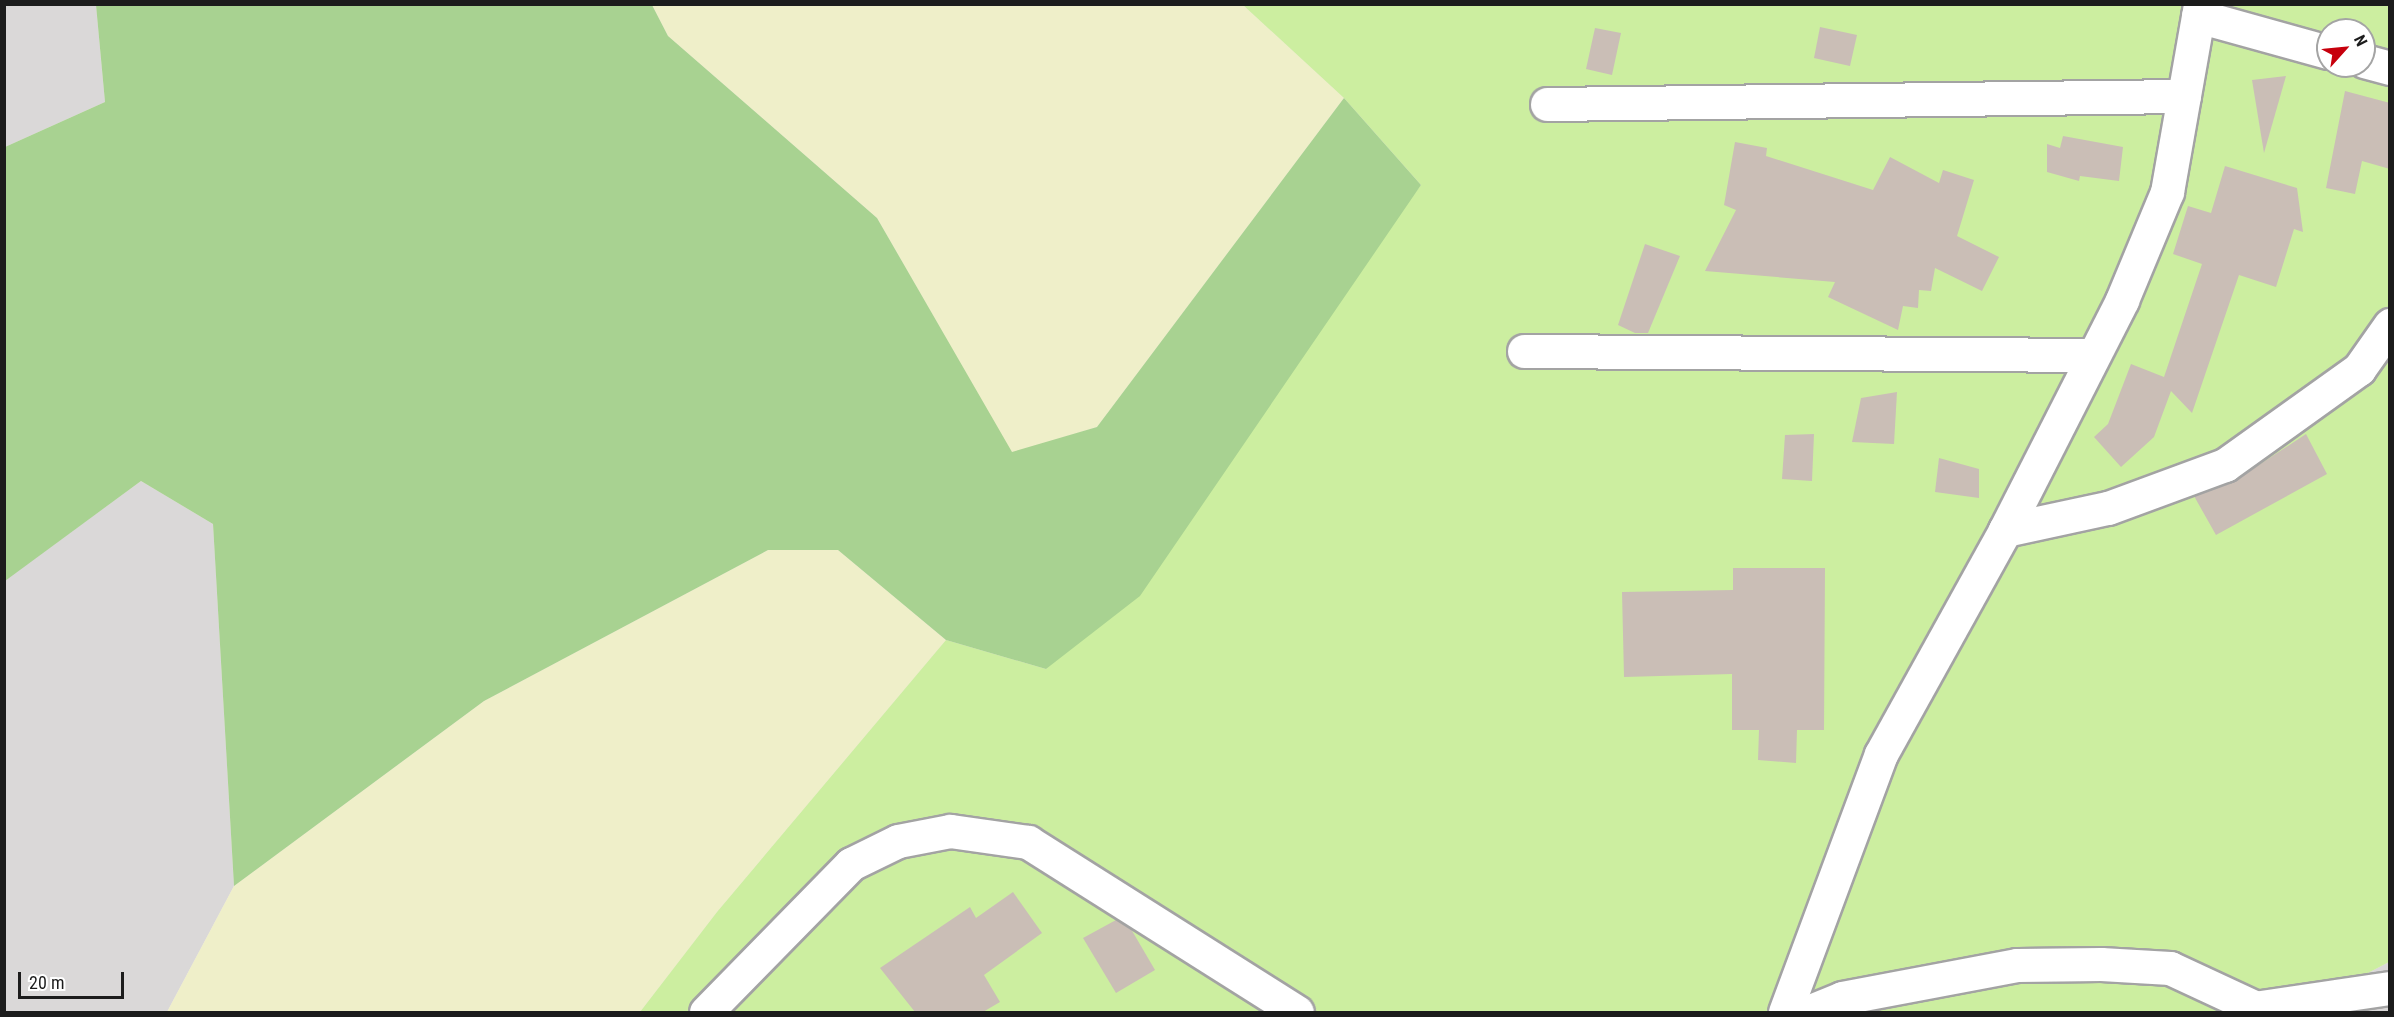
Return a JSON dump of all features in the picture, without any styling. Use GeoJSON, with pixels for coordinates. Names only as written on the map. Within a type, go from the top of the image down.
{"type":"FeatureCollection","features":[{"type":"Feature","properties":{"kind":"street"},"geometry":{"type":"LineString","coordinates":[[1785,1012],[1881,754],[2005,530],[2090,355],[2122,300],[2167,192],[2199,10],[2316,48]]}},
{"type":"Feature","properties":{"kind":"street"},"geometry":{"type":"LineString","coordinates":[[1547,104],[2184,96]]}},
{"type":"Feature","properties":{"kind":"street"},"geometry":{"type":"LineString","coordinates":[[2005,530],[2108,508],[2225,465],[2359,369],[2390,325]]}},
{"type":"Feature","properties":{"kind":"street"},"geometry":{"type":"LineString","coordinates":[[1524,351],[2090,355]]}},
{"type":"Feature","properties":{"kind":"street"},"geometry":{"type":"LineString","coordinates":[[706,1012],[851,864],[897,841],[950,831],[1028,842],[1297,1012]]}},
{"type":"Feature","properties":{"kind":"street"},"geometry":{"type":"LineString","coordinates":[[1808,1012],[1842,998],[2017,965],[2101,964],[2170,968],[2258,1011],[2390,988]]}},
{"type":"Feature","properties":{"kind":"shaded area"},"geometry":{"type":"Polygon","coordinates":[[[4,5],[96,5],[105,102],[5,147],[4,5]]]}},
{"type":"Feature","properties":{"kind":"shaded area"},"geometry":{"type":"Polygon","coordinates":[[[141,481],[213,524],[234,886],[167,1012],[5,1012],[4,581],[141,481]]]}},
{"type":"Feature","properties":{"kind":"shaded area"},"geometry":{"type":"Polygon","coordinates":[[[2389,962],[2389,1012],[2317,1012],[2343,986],[2389,962]]]}},
{"type":"Feature","properties":{"kind":"green space"},"geometry":{"type":"Polygon","coordinates":[[[96,5],[652,5],[668,36],[877,218],[1012,452],[1097,427],[1344,98],[1421,185],[1140,596],[1046,669],[946,640],[838,550],[768,550],[484,701],[234,886],[213,524],[141,481],[5,581],[5,147],[105,102],[96,5]]]}},
{"type":"Feature","properties":{"kind":"green space"},"geometry":{"type":"Polygon","coordinates":[[[652,5],[1243,5],[1344,98],[1097,427],[1012,453],[877,218],[668,36],[652,5]]]}},
{"type":"Feature","properties":{"kind":"green space"},"geometry":{"type":"Polygon","coordinates":[[[1243,5],[2389,5],[2389,962],[2343,986],[2317,1012],[640,1012],[717,912],[946,640],[1046,669],[1421,185],[1344,98],[1243,5]]]}},
{"type":"Feature","properties":{"kind":"green space"},"geometry":{"type":"Polygon","coordinates":[[[768,550],[838,550],[946,640],[717,912],[640,1012],[167,1012],[234,886],[484,701],[768,550]]]}},
{"type":"Feature","properties":{"kind":"building"},"geometry":{"type":"Polygon","coordinates":[[[1820,27],[1857,35],[1850,66],[1814,58],[1820,27]]]}},
{"type":"Feature","properties":{"kind":"building"},"geometry":{"type":"Polygon","coordinates":[[[1595,28],[1621,33],[1612,75],[1586,69],[1595,28]]]}},
{"type":"Feature","properties":{"kind":"building"},"geometry":{"type":"Polygon","coordinates":[[[2286,76],[2264,153],[2252,80],[2286,76]]]}},
{"type":"Feature","properties":{"kind":"building"},"geometry":{"type":"Polygon","coordinates":[[[2345,91],[2390,103],[2390,169],[2362,161],[2355,194],[2326,188],[2345,91]]]}},
{"type":"Feature","properties":{"kind":"building"},"geometry":{"type":"Polygon","coordinates":[[[2063,136],[2123,147],[2119,181],[2080,176],[2079,181],[2047,172],[2047,144],[2060,148],[2063,136]]]}},
{"type":"Feature","properties":{"kind":"building"},"geometry":{"type":"Polygon","coordinates":[[[1735,142],[1767,148],[1766,156],[1873,190],[1890,157],[1939,183],[1943,170],[1974,180],[1957,236],[1999,257],[1982,291],[1935,268],[1931,291],[1919,290],[1918,308],[1903,306],[1898,330],[1828,297],[1835,282],[1705,271],[1736,210],[1724,205],[1735,142]]]}},
{"type":"Feature","properties":{"kind":"building"},"geometry":{"type":"Polygon","coordinates":[[[2225,166],[2297,188],[2303,232],[2294,229],[2276,287],[2239,275],[2192,413],[2171,391],[2154,437],[2121,467],[2094,437],[2108,424],[2131,364],[2164,377],[2202,264],[2173,254],[2188,206],[2211,213],[2225,166]]]}},
{"type":"Feature","properties":{"kind":"building"},"geometry":{"type":"Polygon","coordinates":[[[1645,244],[1680,256],[1648,333],[1635,333],[1618,325],[1645,244]]]}},
{"type":"Feature","properties":{"kind":"building"},"geometry":{"type":"Polygon","coordinates":[[[1897,392],[1894,444],[1852,442],[1861,398],[1897,392]]]}},
{"type":"Feature","properties":{"kind":"building"},"geometry":{"type":"Polygon","coordinates":[[[1814,434],[1812,481],[1782,479],[1785,435],[1814,434]]]}},
{"type":"Feature","properties":{"kind":"building"},"geometry":{"type":"Polygon","coordinates":[[[2306,434],[2327,474],[2216,535],[2194,496],[2236,480],[2306,434]]]}},
{"type":"Feature","properties":{"kind":"building"},"geometry":{"type":"Polygon","coordinates":[[[1939,458],[1979,469],[1979,498],[1935,492],[1939,458]]]}},
{"type":"Feature","properties":{"kind":"building"},"geometry":{"type":"Polygon","coordinates":[[[1733,568],[1825,568],[1824,730],[1797,730],[1796,763],[1758,760],[1759,730],[1732,730],[1732,674],[1624,677],[1622,592],[1733,590],[1733,568]]]}},
{"type":"Feature","properties":{"kind":"building"},"geometry":{"type":"Polygon","coordinates":[[[1013,892],[1042,933],[984,975],[1000,1002],[983,1012],[915,1012],[880,968],[970,907],[976,918],[1013,892]]]}},
{"type":"Feature","properties":{"kind":"building"},"geometry":{"type":"Polygon","coordinates":[[[1116,920],[1131,929],[1155,970],[1116,993],[1083,938],[1116,920]]]}}]}
